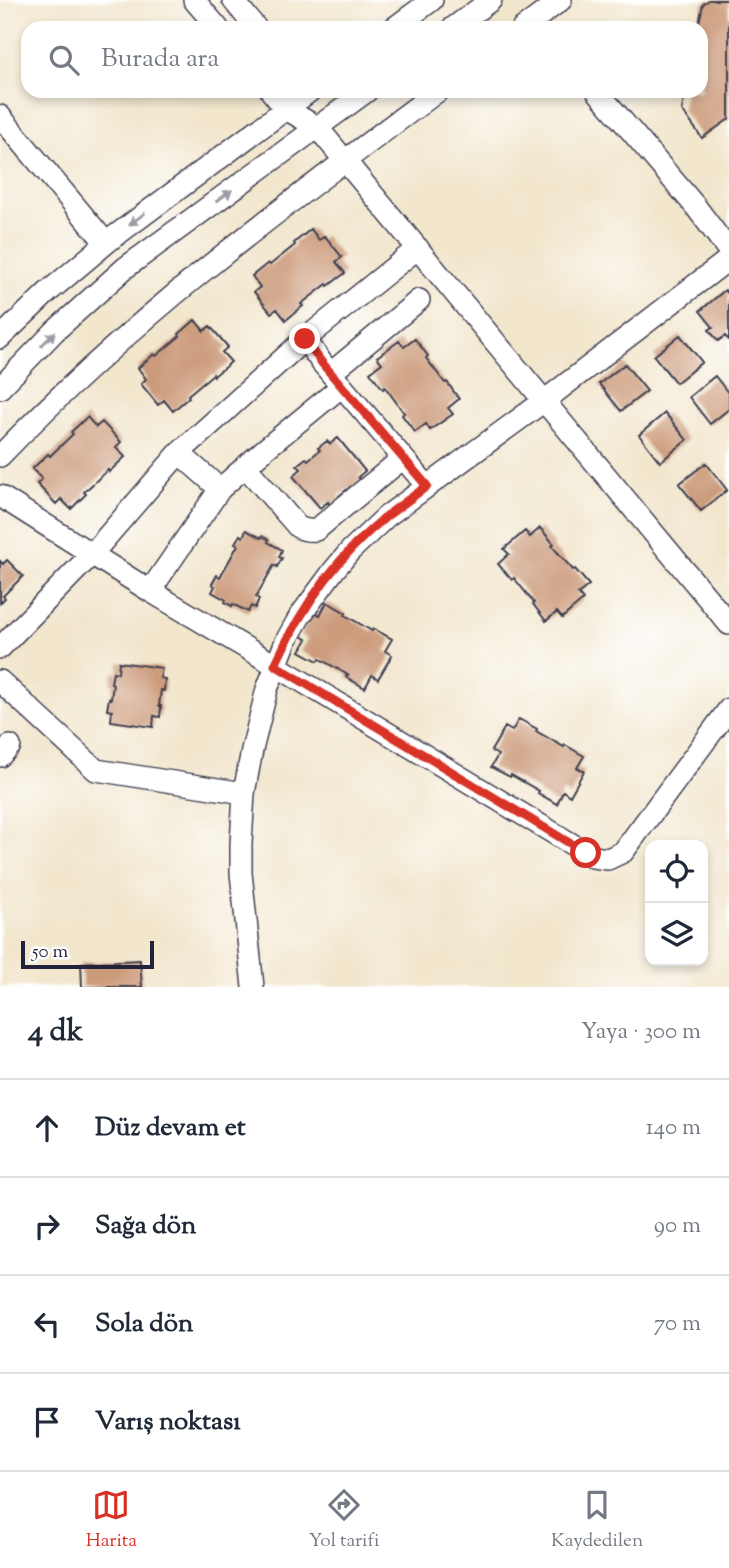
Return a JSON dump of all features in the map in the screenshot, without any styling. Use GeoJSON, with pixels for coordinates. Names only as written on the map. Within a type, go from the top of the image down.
{"type":"FeatureCollection","features":[{"type":"Feature","properties":{"kind":"street"},"geometry":{"type":"LineString","coordinates":[[194,0],[212,21]]}},
{"type":"Feature","properties":{"kind":"street"},"geometry":{"type":"LineString","coordinates":[[233,0],[250,21]]}},
{"type":"Feature","properties":{"kind":"street"},"geometry":{"type":"LineString","coordinates":[[404,21],[432,0]]}},
{"type":"Feature","properties":{"kind":"street"},"geometry":{"type":"LineString","coordinates":[[462,21],[491,0]]}},
{"type":"Feature","properties":{"kind":"street"},"geometry":{"type":"LineString","coordinates":[[538,21],[561,0]]}},
{"type":"Feature","properties":{"kind":"street"},"geometry":{"type":"LineString","coordinates":[[277,98],[286,109],[317,127],[729,624]]}},
{"type":"Feature","properties":{"kind":"street"},"geometry":{"type":"LineString","coordinates":[[0,338],[48,292],[106,243],[300,98]]}},
{"type":"Feature","properties":{"kind":"street"},"geometry":{"type":"LineString","coordinates":[[310,98],[317,127]]}},
{"type":"Feature","properties":{"kind":"street"},"geometry":{"type":"LineString","coordinates":[[0,388],[55,331],[125,268],[357,98]]}},
{"type":"Feature","properties":{"kind":"street"},"geometry":{"type":"LineString","coordinates":[[0,456],[59,396],[161,304],[221,255],[429,98]]}},
{"type":"Feature","properties":{"kind":"street"},"geometry":{"type":"LineString","coordinates":[[603,98],[696,207],[729,251]]}},
{"type":"Feature","properties":{"kind":"street"},"geometry":{"type":"LineString","coordinates":[[0,116],[106,243]]}},
{"type":"Feature","properties":{"kind":"street"},"geometry":{"type":"LineString","coordinates":[[0,648],[92,554],[179,453],[305,339],[418,248]]}},
{"type":"Feature","properties":{"kind":"street"},"geometry":{"type":"LineString","coordinates":[[253,987],[241,873],[244,793],[260,714],[275,665],[300,616],[350,551],[378,524],[729,259]]}},
{"type":"Feature","properties":{"kind":"street"},"geometry":{"type":"LineString","coordinates":[[150,591],[220,489],[419,300]]}},
{"type":"Feature","properties":{"kind":"street"},"geometry":{"type":"LineString","coordinates":[[305,339],[427,486]]}},
{"type":"Feature","properties":{"kind":"street"},"geometry":{"type":"LineString","coordinates":[[179,453],[220,489]]}},
{"type":"Feature","properties":{"kind":"street"},"geometry":{"type":"LineString","coordinates":[[245,466],[298,527],[312,531],[403,458]]}},
{"type":"Feature","properties":{"kind":"street"},"geometry":{"type":"LineString","coordinates":[[0,496],[150,591],[593,857],[616,857],[622,852],[729,709]]}},
{"type":"Feature","properties":{"kind":"street"},"geometry":{"type":"LineString","coordinates":[[0,681],[96,770],[244,793]]}},
{"type":"Feature","properties":{"kind":"building"},"geometry":{"type":"Polygon","coordinates":[[[709,0],[729,0],[729,119],[702,138],[682,110],[684,98],[708,98],[708,21],[699,21],[703,4],[709,0]]]}},
{"type":"Feature","properties":{"kind":"building"},"geometry":{"type":"Polygon","coordinates":[[[311,229],[319,240],[325,236],[342,257],[336,262],[345,273],[301,304],[303,306],[286,320],[277,309],[271,313],[254,292],[260,287],[252,276],[268,263],[270,265],[311,229]]]}},
{"type":"Feature","properties":{"kind":"building"},"geometry":{"type":"Polygon","coordinates":[[[725,290],[729,295],[729,340],[725,336],[718,341],[709,330],[713,327],[700,311],[725,290]]]}},
{"type":"Feature","properties":{"kind":"building"},"geometry":{"type":"Polygon","coordinates":[[[195,320],[204,331],[210,326],[228,347],[222,352],[231,362],[188,395],[173,411],[164,400],[158,405],[141,384],[146,379],[138,368],[180,336],[195,320]]]}},
{"type":"Feature","properties":{"kind":"building"},"geometry":{"type":"Polygon","coordinates":[[[680,335],[702,362],[676,383],[654,356],[680,335]]]}},
{"type":"Feature","properties":{"kind":"building"},"geometry":{"type":"Polygon","coordinates":[[[415,339],[428,356],[426,358],[459,399],[448,408],[453,414],[430,430],[426,424],[415,432],[385,387],[383,389],[370,372],[382,363],[377,357],[399,341],[404,347],[415,339]]]}},
{"type":"Feature","properties":{"kind":"building"},"geometry":{"type":"Polygon","coordinates":[[[625,364],[647,391],[621,411],[599,384],[625,364]]]}},
{"type":"Feature","properties":{"kind":"building"},"geometry":{"type":"Polygon","coordinates":[[[715,376],[729,394],[729,409],[710,424],[689,397],[715,376]]]}},
{"type":"Feature","properties":{"kind":"building"},"geometry":{"type":"Polygon","coordinates":[[[665,413],[687,440],[660,462],[639,435],[665,413]]]}},
{"type":"Feature","properties":{"kind":"building"},"geometry":{"type":"Polygon","coordinates":[[[87,417],[96,427],[102,422],[121,442],[116,447],[125,457],[84,492],[86,494],[71,509],[61,499],[56,504],[37,484],[42,479],[32,469],[48,454],[50,456],[87,417]]]}},
{"type":"Feature","properties":{"kind":"building"},"geometry":{"type":"Polygon","coordinates":[[[338,438],[365,471],[358,477],[361,481],[339,496],[340,499],[331,506],[328,502],[320,508],[293,476],[301,469],[297,465],[306,458],[308,460],[327,441],[330,444],[338,438]]]}},
{"type":"Feature","properties":{"kind":"building"},"geometry":{"type":"Polygon","coordinates":[[[706,463],[727,490],[701,511],[679,484],[706,463]]]}},
{"type":"Feature","properties":{"kind":"building"},"geometry":{"type":"Polygon","coordinates":[[[540,528],[554,544],[552,546],[589,585],[578,594],[583,600],[562,618],[557,612],[546,621],[514,578],[512,580],[498,564],[509,554],[504,549],[525,531],[530,537],[540,528]]]}},
{"type":"Feature","properties":{"kind":"building"},"geometry":{"type":"Polygon","coordinates":[[[246,530],[261,538],[262,536],[282,550],[279,557],[282,558],[277,567],[274,565],[256,597],[259,599],[255,608],[251,606],[248,612],[233,604],[232,606],[212,592],[215,586],[212,584],[217,575],[220,577],[238,545],[235,543],[240,535],[243,537],[246,530]]]}},
{"type":"Feature","properties":{"kind":"building"},"geometry":{"type":"Polygon","coordinates":[[[7,560],[23,576],[3,596],[5,598],[0,603],[0,561],[3,564],[7,560]]]}},
{"type":"Feature","properties":{"kind":"building"},"geometry":{"type":"Polygon","coordinates":[[[327,602],[372,631],[374,629],[392,639],[385,651],[392,655],[378,679],[372,675],[365,688],[320,659],[318,661],[300,651],[307,639],[300,635],[313,611],[320,615],[327,602]]]}},
{"type":"Feature","properties":{"kind":"building"},"geometry":{"type":"Polygon","coordinates":[[[119,662],[162,668],[160,678],[165,679],[164,691],[161,690],[160,717],[154,716],[153,727],[111,721],[112,711],[107,710],[109,698],[111,699],[113,672],[118,673],[119,662]]]}},
{"type":"Feature","properties":{"kind":"building"},"geometry":{"type":"Polygon","coordinates":[[[519,719],[584,756],[577,768],[584,771],[570,796],[563,791],[557,804],[511,775],[510,777],[491,767],[498,755],[491,751],[505,727],[512,731],[519,719]]]}},
{"type":"Feature","properties":{"kind":"building"},"geometry":{"type":"Polygon","coordinates":[[[140,960],[142,987],[82,987],[81,963],[140,960]]]}},
{"type":"Feature","properties":{"kind":"route"},"geometry":{"type":"LineString","coordinates":[[305,339],[322,363],[427,486],[387,516],[350,551],[300,616],[275,665],[586,853]]}}]}
